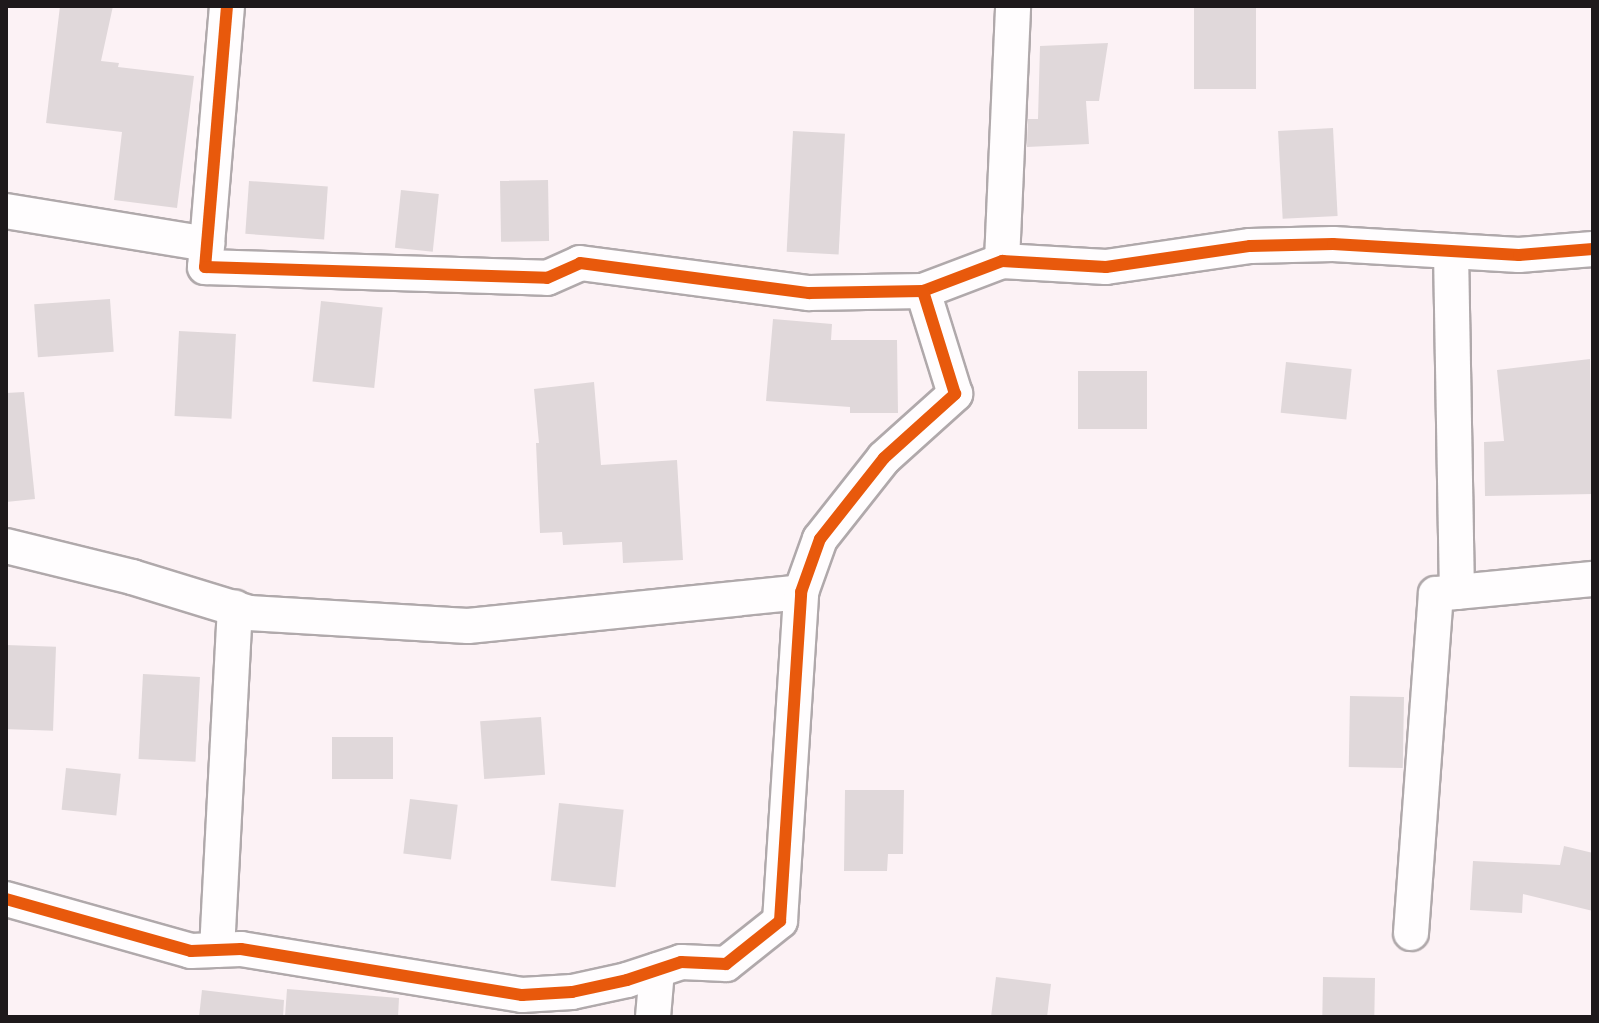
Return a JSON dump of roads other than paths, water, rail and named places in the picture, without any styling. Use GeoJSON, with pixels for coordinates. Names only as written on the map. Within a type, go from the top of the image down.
{"type":"FeatureCollection","features":[{"type":"Feature","properties":{"kind":"street"},"geometry":{"type":"LineString","coordinates":[[227,6],[205,267],[547,278],[580,263],[809,293],[923,291],[1002,261],[1106,267],[1250,246],[1333,244],[1519,255],[1593,249]]}},
{"type":"Feature","properties":{"kind":"street"},"geometry":{"type":"LineString","coordinates":[[1002,261],[1013,6]]}},
{"type":"Feature","properties":{"kind":"street"},"geometry":{"type":"LineString","coordinates":[[6,211],[207,244]]}},
{"type":"Feature","properties":{"kind":"street"},"geometry":{"type":"LineString","coordinates":[[1451,251],[1457,592]]}},
{"type":"Feature","properties":{"kind":"street"},"geometry":{"type":"LineString","coordinates":[[6,899],[191,951],[241,949],[522,995],[572,992],[681,962],[726,964],[780,921],[801,592],[820,539],[884,458],[955,394],[923,291]]}},
{"type":"Feature","properties":{"kind":"street"},"geometry":{"type":"LineString","coordinates":[[6,546],[249,613],[468,626],[801,592]]}},
{"type":"Feature","properties":{"kind":"street"},"geometry":{"type":"LineString","coordinates":[[1411,933],[1436,594],[1593,579]]}},
{"type":"Feature","properties":{"kind":"street"},"geometry":{"type":"LineString","coordinates":[[217,950],[235,607]]}},
{"type":"Feature","properties":{"kind":"street"},"geometry":{"type":"LineString","coordinates":[[653,1017],[657,970]]}}]}
